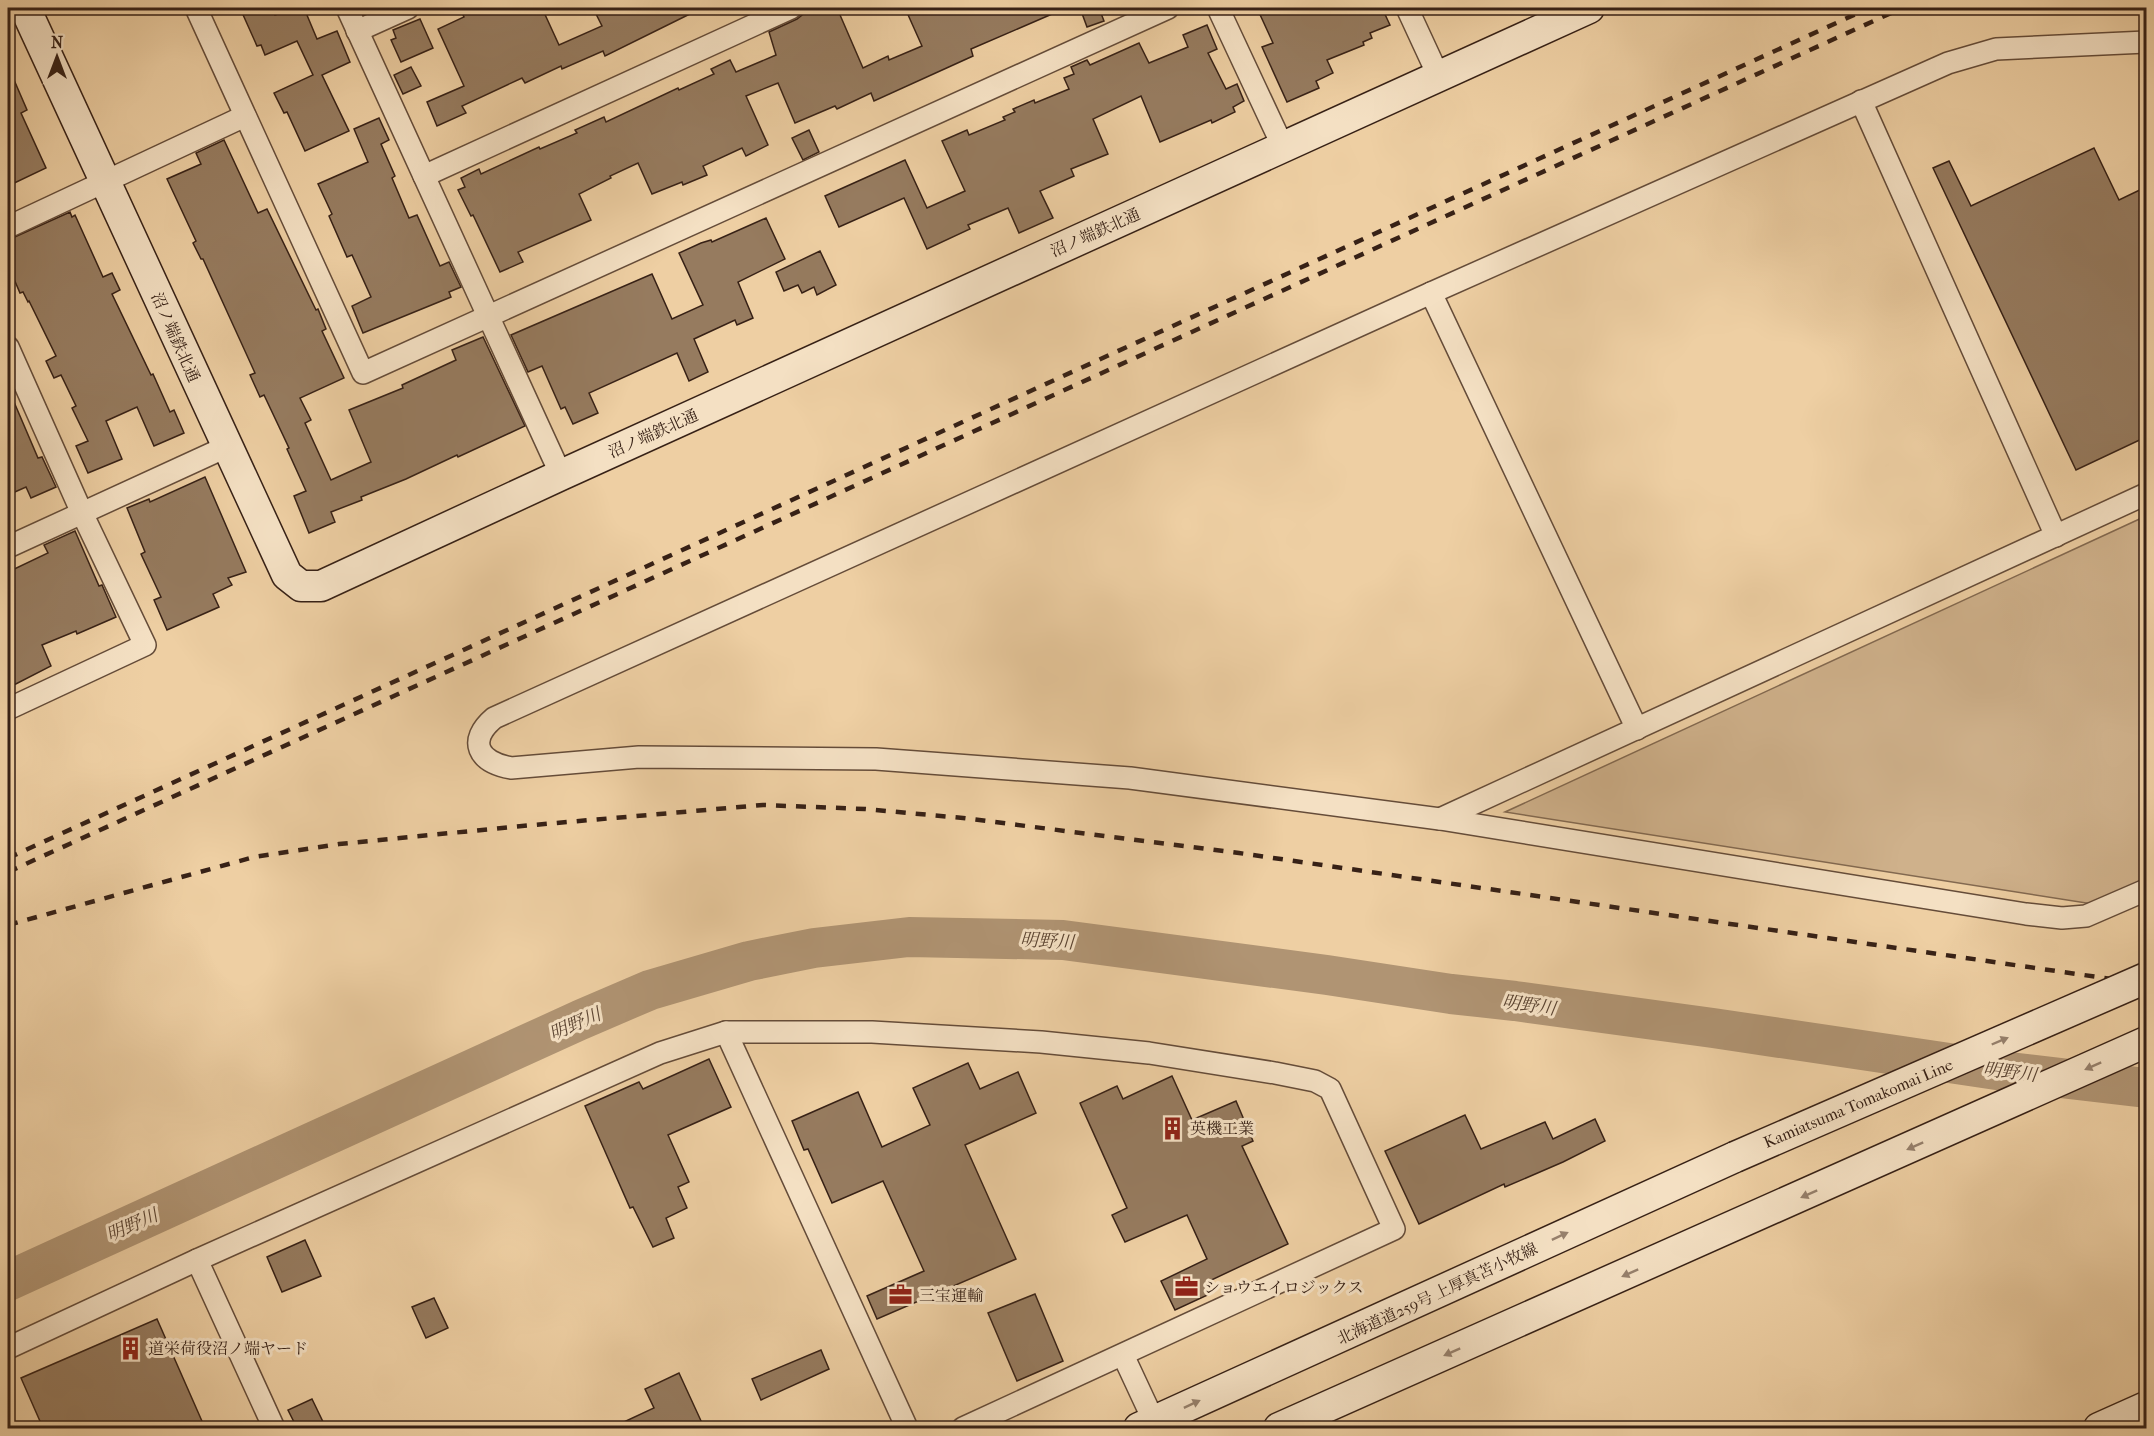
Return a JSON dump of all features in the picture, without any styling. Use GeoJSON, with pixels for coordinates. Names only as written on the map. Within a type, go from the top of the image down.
{"type":"FeatureCollection","features":[{"type":"Feature","properties":{"kind":"street","name":"沼ノ端鉄北通"},"geometry":{"type":"LineString","coordinates":[[25,8],[226,447],[287,574],[302,586],[321,586],[1584,8]]}},
{"type":"Feature","properties":{"kind":"street"},"geometry":{"type":"LineString","coordinates":[[196,8],[363,373],[1168,8]]}},
{"type":"Feature","properties":{"kind":"street"},"geometry":{"type":"LineString","coordinates":[[347,8],[561,475]]}},
{"type":"Feature","properties":{"kind":"street"},"geometry":{"type":"LineString","coordinates":[[357,31],[408,8]]}},
{"type":"Feature","properties":{"kind":"street"},"geometry":{"type":"LineString","coordinates":[[424,176],[791,8]]}},
{"type":"Feature","properties":{"kind":"street"},"geometry":{"type":"LineString","coordinates":[[1218,8],[1283,147]]}},
{"type":"Feature","properties":{"kind":"street"},"geometry":{"type":"LineString","coordinates":[[1407,8],[1438,75]]}},
{"type":"Feature","properties":{"kind":"street"},"geometry":{"type":"LineString","coordinates":[[2146,42],[1996,49],[1948,63],[494,718],[483,727],[479,738],[480,749],[486,759],[497,766],[511,768],[639,757],[876,759],[1130,778],[1440,819],[2062,918],[2086,916],[2146,890]]}},
{"type":"Feature","properties":{"kind":"street"},"geometry":{"type":"LineString","coordinates":[[1861,101],[2056,536]]}},
{"type":"Feature","properties":{"kind":"street"},"geometry":{"type":"LineString","coordinates":[[8,227],[245,116]]}},
{"type":"Feature","properties":{"kind":"street"},"geometry":{"type":"LineString","coordinates":[[1431,294],[1637,729]]}},
{"type":"Feature","properties":{"kind":"street"},"geometry":{"type":"LineString","coordinates":[[8,346],[15,381],[145,645],[8,709]]}},
{"type":"Feature","properties":{"kind":"street"},"geometry":{"type":"LineString","coordinates":[[8,547],[226,447]]}},
{"type":"Feature","properties":{"kind":"street"},"geometry":{"type":"LineString","coordinates":[[1440,819],[2146,494]]}},
{"type":"Feature","properties":{"kind":"street","name":"Kamiatsuma Tomakomai Line"},"geometry":{"type":"LineString","coordinates":[[1735,1156],[2146,978]]}},
{"type":"Feature","properties":{"kind":"street"},"geometry":{"type":"LineString","coordinates":[[726,1032],[907,1428]]}},
{"type":"Feature","properties":{"kind":"street"},"geometry":{"type":"LineString","coordinates":[[8,1348],[197,1260],[660,1053],[726,1032],[872,1032],[1041,1042],[1149,1053],[1275,1073],[1315,1081],[1330,1089],[1394,1229],[963,1428]]}},
{"type":"Feature","properties":{"kind":"street"},"geometry":{"type":"LineString","coordinates":[[1279,1428],[2146,1042]]}},
{"type":"Feature","properties":{"kind":"street","name":"北海道道259号 上厚真苫小牧線"},"geometry":{"type":"LineString","coordinates":[[1150,1426],[1735,1156]]}},
{"type":"Feature","properties":{"kind":"street"},"geometry":{"type":"LineString","coordinates":[[197,1260],[274,1428]]}},
{"type":"Feature","properties":{"kind":"street"},"geometry":{"type":"LineString","coordinates":[[1123,1355],[1150,1426]]}},
{"type":"Feature","properties":{"kind":"street"},"geometry":{"type":"LineString","coordinates":[[2099,1428],[2146,1407]]}},
{"type":"Feature","properties":{"kind":"shaded area"},"geometry":{"type":"Polygon","coordinates":[[[2146,516],[2146,883],[2099,905],[1505,812],[2146,516]]]}},
{"type":"Feature","properties":{"kind":"building"},"geometry":{"type":"Polygon","coordinates":[[[240,8],[272,8],[275,15],[295,8],[304,8],[317,39],[337,31],[350,62],[322,75],[349,131],[305,151],[287,112],[284,113],[274,93],[313,75],[297,41],[265,55],[261,45],[257,46],[240,8]]]}},
{"type":"Feature","properties":{"kind":"building"},"geometry":{"type":"Polygon","coordinates":[[[460,8],[542,8],[559,45],[602,26],[593,8],[702,8],[605,56],[603,51],[562,69],[561,66],[525,83],[522,78],[462,106],[466,113],[437,126],[427,102],[464,86],[438,29],[464,17],[460,8]]]}},
{"type":"Feature","properties":{"kind":"building"},"geometry":{"type":"Polygon","coordinates":[[[803,8],[837,8],[863,68],[888,56],[889,60],[922,46],[905,8],[1066,8],[971,49],[973,56],[874,101],[871,93],[837,109],[835,106],[795,123],[778,83],[746,96],[768,145],[746,156],[742,148],[703,166],[707,175],[652,194],[638,163],[610,176],[611,178],[579,194],[591,220],[518,252],[523,262],[500,272],[473,215],[471,216],[458,190],[465,187],[461,178],[479,169],[481,174],[539,147],[540,149],[577,133],[575,130],[604,117],[606,122],[678,88],[679,90],[714,74],[711,69],[730,60],[736,72],[776,55],[769,32],[797,19],[802,15],[803,8]]]}},
{"type":"Feature","properties":{"kind":"building"},"geometry":{"type":"Polygon","coordinates":[[[1080,8],[1099,8],[1104,21],[1087,27],[1080,8]]]}},
{"type":"Feature","properties":{"kind":"building"},"geometry":{"type":"Polygon","coordinates":[[[1257,8],[1382,8],[1390,25],[1370,33],[1372,38],[1363,42],[1364,45],[1327,60],[1333,73],[1316,81],[1319,88],[1287,102],[1262,47],[1273,43],[1257,8]]]}},
{"type":"Feature","properties":{"kind":"building"},"geometry":{"type":"Polygon","coordinates":[[[420,19],[433,48],[401,62],[391,40],[396,38],[393,30],[420,19]]]}},
{"type":"Feature","properties":{"kind":"building"},"geometry":{"type":"Polygon","coordinates":[[[1207,25],[1217,49],[1208,53],[1226,89],[1237,84],[1244,101],[1233,107],[1235,112],[1160,142],[1141,96],[1093,119],[1108,154],[1071,169],[1074,176],[1040,191],[1053,218],[1019,233],[1008,208],[968,225],[970,229],[927,249],[904,198],[839,227],[825,196],[905,160],[927,208],[965,191],[942,141],[967,130],[969,135],[1005,120],[1003,117],[1015,112],[1013,109],[1069,89],[1064,78],[1074,74],[1071,67],[1087,60],[1090,65],[1139,43],[1149,63],[1188,47],[1183,35],[1207,25]]]}},
{"type":"Feature","properties":{"kind":"building"},"geometry":{"type":"Polygon","coordinates":[[[8,66],[27,110],[21,113],[46,168],[8,186],[8,66]]]}},
{"type":"Feature","properties":{"kind":"building"},"geometry":{"type":"Polygon","coordinates":[[[411,67],[421,86],[403,94],[394,75],[411,67]]]}},
{"type":"Feature","properties":{"kind":"building"},"geometry":{"type":"Polygon","coordinates":[[[379,118],[389,140],[381,144],[409,218],[417,215],[440,266],[449,262],[461,287],[449,292],[451,297],[363,333],[352,306],[371,297],[352,255],[347,257],[329,216],[332,214],[318,184],[368,162],[354,129],[379,118]]]}},
{"type":"Feature","properties":{"kind":"building"},"geometry":{"type":"Polygon","coordinates":[[[809,130],[819,152],[803,160],[792,138],[809,130]]]}},
{"type":"Feature","properties":{"kind":"building"},"geometry":{"type":"Polygon","coordinates":[[[224,140],[258,213],[267,209],[316,310],[318,309],[326,329],[322,331],[344,378],[300,398],[311,420],[305,423],[331,480],[371,462],[349,410],[403,388],[402,385],[456,360],[452,350],[483,337],[525,426],[458,457],[457,455],[361,497],[362,500],[331,512],[335,522],[309,533],[294,496],[306,491],[287,449],[289,448],[264,395],[260,397],[250,375],[255,373],[203,259],[193,243],[196,241],[167,179],[201,164],[196,153],[224,140]]]}},
{"type":"Feature","properties":{"kind":"building"},"geometry":{"type":"Polygon","coordinates":[[[2094,148],[2119,200],[2146,187],[2146,437],[2076,470],[1933,168],[1949,161],[1971,206],[2094,148]]]}},
{"type":"Feature","properties":{"kind":"building"},"geometry":{"type":"Polygon","coordinates":[[[70,212],[72,217],[75,215],[103,277],[112,273],[120,290],[112,294],[170,412],[174,410],[184,433],[154,446],[137,407],[106,421],[122,459],[88,473],[76,446],[88,441],[72,408],[76,406],[61,375],[54,378],[46,361],[56,356],[29,301],[23,292],[20,293],[8,265],[8,240],[70,212]]]}},
{"type":"Feature","properties":{"kind":"building"},"geometry":{"type":"Polygon","coordinates":[[[766,218],[785,259],[738,282],[753,318],[737,325],[735,320],[694,339],[708,372],[689,381],[677,353],[589,393],[598,413],[573,424],[565,407],[561,409],[542,366],[528,372],[511,335],[652,274],[672,319],[703,305],[679,253],[701,243],[711,240],[712,242],[766,218]]]}},
{"type":"Feature","properties":{"kind":"building"},"geometry":{"type":"Polygon","coordinates":[[[820,251],[836,285],[817,295],[814,287],[802,293],[798,285],[784,291],[776,272],[820,251]]]}},
{"type":"Feature","properties":{"kind":"building"},"geometry":{"type":"Polygon","coordinates":[[[8,388],[38,458],[42,457],[56,487],[31,498],[26,487],[8,495],[8,388]]]}},
{"type":"Feature","properties":{"kind":"building"},"geometry":{"type":"Polygon","coordinates":[[[205,477],[246,572],[228,578],[232,585],[213,594],[219,607],[167,630],[154,600],[161,597],[141,554],[145,552],[127,508],[149,499],[150,502],[205,477]]]}},
{"type":"Feature","properties":{"kind":"building"},"geometry":{"type":"Polygon","coordinates":[[[75,531],[99,586],[102,585],[116,617],[77,634],[76,631],[42,645],[51,666],[8,688],[8,572],[48,553],[44,545],[75,531]]]}},
{"type":"Feature","properties":{"kind":"building"},"geometry":{"type":"Polygon","coordinates":[[[709,1059],[731,1107],[668,1135],[689,1182],[678,1187],[687,1208],[666,1218],[674,1238],[653,1247],[633,1207],[630,1208],[585,1106],[639,1082],[643,1089],[709,1059]]]}},
{"type":"Feature","properties":{"kind":"building"},"geometry":{"type":"Polygon","coordinates":[[[968,1063],[980,1089],[1018,1072],[1036,1113],[965,1145],[1016,1259],[877,1319],[867,1296],[924,1271],[883,1181],[832,1203],[808,1149],[804,1150],[792,1121],[858,1092],[882,1147],[930,1125],[913,1088],[968,1063]]]}},
{"type":"Feature","properties":{"kind":"building"},"geometry":{"type":"Polygon","coordinates":[[[1172,1076],[1192,1120],[1236,1101],[1253,1141],[1242,1146],[1288,1244],[1207,1282],[1212,1293],[1175,1310],[1161,1281],[1207,1259],[1187,1215],[1125,1242],[1112,1215],[1127,1208],[1080,1103],[1117,1086],[1123,1099],[1172,1076]]]}},
{"type":"Feature","properties":{"kind":"building"},"geometry":{"type":"Polygon","coordinates":[[[1465,1115],[1481,1149],[1545,1122],[1553,1139],[1595,1119],[1605,1141],[1563,1162],[1505,1187],[1504,1184],[1419,1224],[1385,1151],[1465,1115]]]}},
{"type":"Feature","properties":{"kind":"building"},"geometry":{"type":"Polygon","coordinates":[[[305,1240],[321,1276],[282,1292],[267,1257],[305,1240]]]}},
{"type":"Feature","properties":{"kind":"building"},"geometry":{"type":"Polygon","coordinates":[[[1035,1294],[1063,1361],[1017,1381],[988,1313],[1035,1294]]]}},
{"type":"Feature","properties":{"kind":"building"},"geometry":{"type":"Polygon","coordinates":[[[434,1298],[448,1328],[426,1338],[412,1307],[434,1298]]]}},
{"type":"Feature","properties":{"kind":"building","name":"道栄荷役沼ノ端ヤード"},"geometry":{"type":"Polygon","coordinates":[[[157,1319],[205,1428],[43,1428],[21,1378],[157,1319]]]}},
{"type":"Feature","properties":{"kind":"building"},"geometry":{"type":"Polygon","coordinates":[[[821,1350],[829,1369],[761,1400],[752,1379],[821,1350]]]}},
{"type":"Feature","properties":{"kind":"building"},"geometry":{"type":"Polygon","coordinates":[[[679,1373],[702,1423],[689,1428],[611,1428],[654,1408],[645,1389],[679,1373]]]}},
{"type":"Feature","properties":{"kind":"building"},"geometry":{"type":"Polygon","coordinates":[[[312,1399],[326,1428],[297,1428],[288,1410],[312,1399]]]}},
{"type":"Feature","properties":{"kind":"waterway","name":"明野川"},"geometry":{"type":"LineString","coordinates":[[8,1281],[650,990],[749,961],[814,948],[909,937],[1063,940],[1713,1028],[2010,1072],[2146,1088]]}},
{"type":"Feature","properties":{"kind":"railway"},"geometry":{"type":"LineString","coordinates":[[8,858],[1869,8]]}},
{"type":"Feature","properties":{"kind":"railway"},"geometry":{"type":"LineString","coordinates":[[8,872],[1902,8]]}},
{"type":"Feature","properties":{"kind":"railway"},"geometry":{"type":"LineString","coordinates":[[8,925],[254,857],[339,844],[763,805],[865,809],[963,818],[1239,853],[2146,984]]}},
{"type":"Feature","properties":{"kind":"place","name":"英機工業"},"geometry":{"type":"Point","coordinates":[1172,1128]}},
{"type":"Feature","properties":{"kind":"place","name":"ショウエイロジックス"},"geometry":{"type":"Point","coordinates":[1186,1287]}},
{"type":"Feature","properties":{"kind":"place","name":"三宝運輸"},"geometry":{"type":"Point","coordinates":[901,1295]}},
{"type":"Feature","properties":{"kind":"place","name":"道栄荷役沼ノ端ヤード"},"geometry":{"type":"Point","coordinates":[130,1348]}}]}
